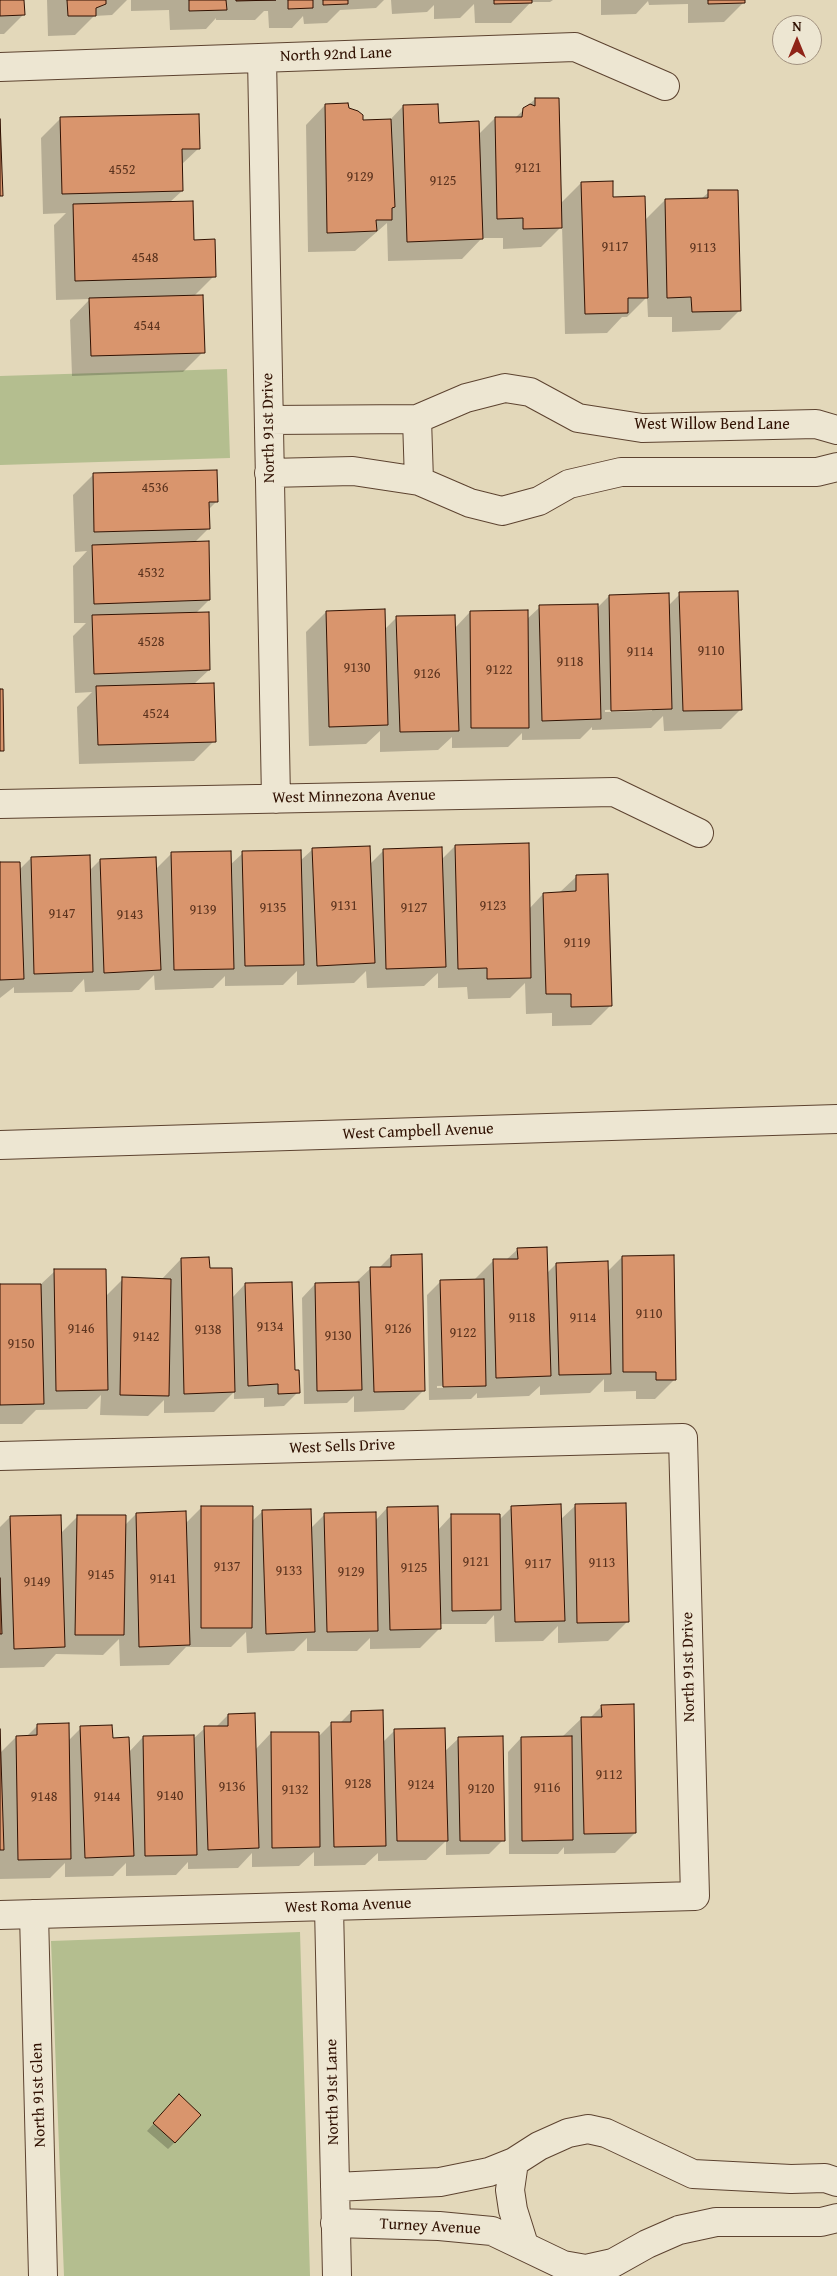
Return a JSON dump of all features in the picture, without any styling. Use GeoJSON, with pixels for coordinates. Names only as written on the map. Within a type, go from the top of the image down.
{"type":"FeatureCollection","features":[{"type":"Feature","properties":{"kind":"street","name":"North 92nd Lane"},"geometry":{"type":"LineString","coordinates":[[0,67],[575,47],[665,86]]}},
{"type":"Feature","properties":{"kind":"street","name":"North 91st Drive"},"geometry":{"type":"LineString","coordinates":[[262,58],[276,799]]}},
{"type":"Feature","properties":{"kind":"street","name":"West Willow Bend Lane"},"geometry":{"type":"LineString","coordinates":[[269,420],[417,419],[466,398],[505,388],[530,392],[578,418],[642,428],[816,424],[837,430]]}},
{"type":"Feature","properties":{"kind":"street"},"geometry":{"type":"LineString","coordinates":[[417,419],[419,481]]}},
{"type":"Feature","properties":{"kind":"street"},"geometry":{"type":"LineString","coordinates":[[269,473],[353,471],[419,481],[470,502],[502,510],[539,501],[569,484],[621,472],[818,472],[837,467]]}},
{"type":"Feature","properties":{"kind":"street","name":"West Minnezona Avenue"},"geometry":{"type":"LineString","coordinates":[[0,804],[614,792],[699,833]]}},
{"type":"Feature","properties":{"kind":"street","name":"West Campbell Avenue"},"geometry":{"type":"LineString","coordinates":[[0,1145],[837,1118]]}},
{"type":"Feature","properties":{"kind":"street","name":"North 91st Drive"},"geometry":{"type":"LineString","coordinates":[[683,1438],[695,1896]]}},
{"type":"Feature","properties":{"kind":"street","name":"West Sells Drive"},"geometry":{"type":"LineString","coordinates":[[0,1456],[683,1438]]}},
{"type":"Feature","properties":{"kind":"street","name":"West Roma Avenue"},"geometry":{"type":"LineString","coordinates":[[0,1916],[695,1896]]}},
{"type":"Feature","properties":{"kind":"street","name":"North 91st Lane"},"geometry":{"type":"LineString","coordinates":[[329,1907],[337,2276]]}},
{"type":"Feature","properties":{"kind":"street","name":"North 91st Glen"},"geometry":{"type":"LineString","coordinates":[[34,1914],[43,2276]]}},
{"type":"Feature","properties":{"kind":"street"},"geometry":{"type":"LineString","coordinates":[[335,2187],[440,2182],[489,2172],[514,2162],[539,2146],[568,2133],[588,2129],[606,2133],[693,2174],[825,2178],[837,2182]]}},
{"type":"Feature","properties":{"kind":"street"},"geometry":{"type":"LineString","coordinates":[[514,2162],[510,2190],[513,2210],[524,2244]]}},
{"type":"Feature","properties":{"kind":"street","name":"Turney Avenue"},"geometry":{"type":"LineString","coordinates":[[336,2223],[439,2226],[492,2231],[524,2244],[563,2264],[586,2268],[613,2263],[647,2244],[678,2230],[716,2222],[821,2222],[837,2218]]}},
{"type":"Feature","properties":{"kind":"green space"},"geometry":{"type":"Polygon","coordinates":[[[227,369],[230,458],[0,465],[0,376],[227,369]]]}},
{"type":"Feature","properties":{"kind":"green space"},"geometry":{"type":"Polygon","coordinates":[[[300,1932],[310,2276],[64,2276],[51,1941],[300,1932]]]}},
{"type":"Feature","properties":{"kind":"building"},"geometry":{"type":"Polygon","coordinates":[[[0,0],[24,0],[25,15],[0,16],[0,0]]]}},
{"type":"Feature","properties":{"kind":"building"},"geometry":{"type":"Polygon","coordinates":[[[67,0],[106,0],[106,4],[96,8],[96,16],[68,16],[67,0]]]}},
{"type":"Feature","properties":{"kind":"building"},"geometry":{"type":"Polygon","coordinates":[[[189,0],[226,0],[227,10],[189,11],[189,0]]]}},
{"type":"Feature","properties":{"kind":"building"},"geometry":{"type":"Polygon","coordinates":[[[236,0],[276,0],[236,1],[236,0]]]}},
{"type":"Feature","properties":{"kind":"building"},"geometry":{"type":"Polygon","coordinates":[[[288,0],[313,0],[313,8],[288,9],[288,0]]]}},
{"type":"Feature","properties":{"kind":"building"},"geometry":{"type":"Polygon","coordinates":[[[323,0],[348,0],[348,4],[323,5],[323,0]]]}},
{"type":"Feature","properties":{"kind":"building"},"geometry":{"type":"Polygon","coordinates":[[[494,0],[532,0],[532,3],[494,4],[494,0]]]}},
{"type":"Feature","properties":{"kind":"building"},"geometry":{"type":"Polygon","coordinates":[[[708,0],[745,0],[745,3],[708,4],[708,0]]]}},
{"type":"Feature","properties":{"kind":"building"},"geometry":{"type":"Polygon","coordinates":[[[535,98],[559,98],[562,228],[523,229],[523,218],[497,219],[495,117],[522,117],[523,108],[530,104],[535,106],[535,98]]]}},
{"type":"Feature","properties":{"kind":"building"},"geometry":{"type":"Polygon","coordinates":[[[348,103],[349,108],[363,115],[363,120],[391,119],[395,207],[392,208],[392,220],[376,220],[377,231],[327,233],[325,104],[348,103]]]}},
{"type":"Feature","properties":{"kind":"building"},"geometry":{"type":"Polygon","coordinates":[[[438,104],[439,123],[479,121],[483,239],[407,242],[403,105],[438,104]]]}},
{"type":"Feature","properties":{"kind":"building"},"geometry":{"type":"Polygon","coordinates":[[[199,114],[200,149],[182,149],[183,191],[62,194],[60,117],[199,114]]]}},
{"type":"Feature","properties":{"kind":"building"},"geometry":{"type":"Polygon","coordinates":[[[0,119],[3,196],[0,196],[0,119]]]}},
{"type":"Feature","properties":{"kind":"building"},"geometry":{"type":"Polygon","coordinates":[[[613,181],[613,197],[645,196],[648,298],[628,298],[628,313],[585,314],[581,182],[613,181]]]}},
{"type":"Feature","properties":{"kind":"building"},"geometry":{"type":"Polygon","coordinates":[[[708,190],[738,190],[741,311],[692,312],[691,297],[667,298],[665,199],[708,198],[708,190]]]}},
{"type":"Feature","properties":{"kind":"building"},"geometry":{"type":"Polygon","coordinates":[[[193,201],[194,240],[215,239],[216,277],[75,281],[73,204],[193,201]]]}},
{"type":"Feature","properties":{"kind":"building"},"geometry":{"type":"Polygon","coordinates":[[[203,295],[205,353],[91,356],[89,298],[203,295]]]}},
{"type":"Feature","properties":{"kind":"building"},"geometry":{"type":"Polygon","coordinates":[[[217,470],[218,502],[209,502],[210,529],[94,532],[93,473],[217,470]]]}},
{"type":"Feature","properties":{"kind":"building"},"geometry":{"type":"Polygon","coordinates":[[[209,541],[210,600],[94,604],[92,545],[209,541]]]}},
{"type":"Feature","properties":{"kind":"building"},"geometry":{"type":"Polygon","coordinates":[[[738,591],[742,710],[683,711],[679,592],[738,591]]]}},
{"type":"Feature","properties":{"kind":"building"},"geometry":{"type":"Polygon","coordinates":[[[669,593],[672,709],[611,711],[609,595],[669,593]]]}},
{"type":"Feature","properties":{"kind":"building"},"geometry":{"type":"Polygon","coordinates":[[[598,604],[601,719],[542,721],[539,605],[598,604]]]}},
{"type":"Feature","properties":{"kind":"building"},"geometry":{"type":"Polygon","coordinates":[[[385,609],[388,725],[329,727],[326,611],[385,609]]]}},
{"type":"Feature","properties":{"kind":"building"},"geometry":{"type":"Polygon","coordinates":[[[528,610],[529,728],[471,728],[470,611],[528,610]]]}},
{"type":"Feature","properties":{"kind":"building"},"geometry":{"type":"Polygon","coordinates":[[[209,612],[210,670],[94,674],[92,615],[209,612]]]}},
{"type":"Feature","properties":{"kind":"building"},"geometry":{"type":"Polygon","coordinates":[[[455,615],[459,731],[400,732],[396,616],[455,615]]]}},
{"type":"Feature","properties":{"kind":"building"},"geometry":{"type":"Polygon","coordinates":[[[214,683],[216,742],[98,745],[96,686],[214,683]]]}},
{"type":"Feature","properties":{"kind":"building"},"geometry":{"type":"Polygon","coordinates":[[[0,689],[3,689],[4,751],[0,751],[0,689]]]}},
{"type":"Feature","properties":{"kind":"building"},"geometry":{"type":"Polygon","coordinates":[[[529,843],[531,978],[487,979],[487,968],[458,969],[455,845],[529,843]]]}},
{"type":"Feature","properties":{"kind":"building"},"geometry":{"type":"Polygon","coordinates":[[[370,846],[375,963],[317,966],[312,848],[370,846]]]}},
{"type":"Feature","properties":{"kind":"building"},"geometry":{"type":"Polygon","coordinates":[[[442,847],[446,967],[386,969],[383,849],[442,847]]]}},
{"type":"Feature","properties":{"kind":"building"},"geometry":{"type":"Polygon","coordinates":[[[301,850],[304,965],[245,966],[242,851],[301,850]]]}},
{"type":"Feature","properties":{"kind":"building"},"geometry":{"type":"Polygon","coordinates":[[[231,851],[234,969],[174,970],[171,852],[231,851]]]}},
{"type":"Feature","properties":{"kind":"building"},"geometry":{"type":"Polygon","coordinates":[[[90,855],[93,972],[34,974],[31,857],[90,855]]]}},
{"type":"Feature","properties":{"kind":"building"},"geometry":{"type":"Polygon","coordinates":[[[156,857],[161,970],[104,973],[100,859],[156,857]]]}},
{"type":"Feature","properties":{"kind":"building"},"geometry":{"type":"Polygon","coordinates":[[[0,862],[20,862],[24,979],[0,980],[0,862]]]}},
{"type":"Feature","properties":{"kind":"building"},"geometry":{"type":"Polygon","coordinates":[[[608,874],[612,1006],[571,1007],[571,994],[546,994],[543,893],[576,891],[576,875],[608,874]]]}},
{"type":"Feature","properties":{"kind":"building"},"geometry":{"type":"Polygon","coordinates":[[[547,1247],[551,1376],[496,1378],[493,1259],[518,1259],[517,1248],[547,1247]]]}},
{"type":"Feature","properties":{"kind":"building"},"geometry":{"type":"Polygon","coordinates":[[[422,1254],[425,1391],[374,1392],[370,1267],[391,1267],[391,1255],[422,1254]]]}},
{"type":"Feature","properties":{"kind":"building"},"geometry":{"type":"Polygon","coordinates":[[[674,1255],[676,1380],[656,1380],[656,1372],[623,1372],[622,1256],[674,1255]]]}},
{"type":"Feature","properties":{"kind":"building"},"geometry":{"type":"Polygon","coordinates":[[[209,1257],[210,1268],[232,1268],[235,1392],[184,1394],[181,1258],[209,1257]]]}},
{"type":"Feature","properties":{"kind":"building"},"geometry":{"type":"Polygon","coordinates":[[[608,1261],[611,1374],[559,1375],[556,1263],[608,1261]]]}},
{"type":"Feature","properties":{"kind":"building"},"geometry":{"type":"Polygon","coordinates":[[[54,1269],[106,1269],[108,1390],[56,1391],[54,1269]]]}},
{"type":"Feature","properties":{"kind":"building"},"geometry":{"type":"Polygon","coordinates":[[[122,1277],[171,1279],[169,1396],[120,1395],[122,1277]]]}},
{"type":"Feature","properties":{"kind":"building"},"geometry":{"type":"Polygon","coordinates":[[[484,1279],[486,1386],[443,1387],[440,1280],[484,1279]]]}},
{"type":"Feature","properties":{"kind":"building"},"geometry":{"type":"Polygon","coordinates":[[[292,1282],[295,1370],[299,1370],[300,1393],[278,1394],[278,1384],[248,1386],[245,1283],[292,1282]]]}},
{"type":"Feature","properties":{"kind":"building"},"geometry":{"type":"Polygon","coordinates":[[[359,1282],[362,1390],[317,1391],[315,1283],[359,1282]]]}},
{"type":"Feature","properties":{"kind":"building"},"geometry":{"type":"Polygon","coordinates":[[[0,1284],[41,1284],[44,1404],[0,1405],[0,1284]]]}},
{"type":"Feature","properties":{"kind":"building"},"geometry":{"type":"Polygon","coordinates":[[[626,1503],[629,1622],[577,1623],[575,1504],[626,1503]]]}},
{"type":"Feature","properties":{"kind":"building"},"geometry":{"type":"Polygon","coordinates":[[[561,1504],[565,1621],[515,1622],[511,1506],[561,1504]]]}},
{"type":"Feature","properties":{"kind":"building"},"geometry":{"type":"Polygon","coordinates":[[[201,1506],[253,1506],[252,1628],[201,1628],[201,1506]]]}},
{"type":"Feature","properties":{"kind":"building"},"geometry":{"type":"Polygon","coordinates":[[[438,1506],[441,1629],[390,1630],[387,1507],[438,1506]]]}},
{"type":"Feature","properties":{"kind":"building"},"geometry":{"type":"Polygon","coordinates":[[[311,1509],[315,1632],[266,1634],[262,1510],[311,1509]]]}},
{"type":"Feature","properties":{"kind":"building"},"geometry":{"type":"Polygon","coordinates":[[[186,1511],[190,1645],[139,1647],[136,1513],[186,1511]]]}},
{"type":"Feature","properties":{"kind":"building"},"geometry":{"type":"Polygon","coordinates":[[[376,1512],[378,1631],[327,1632],[324,1513],[376,1512]]]}},
{"type":"Feature","properties":{"kind":"building"},"geometry":{"type":"Polygon","coordinates":[[[451,1514],[500,1514],[501,1610],[452,1611],[451,1514]]]}},
{"type":"Feature","properties":{"kind":"building"},"geometry":{"type":"Polygon","coordinates":[[[61,1515],[65,1647],[14,1649],[10,1516],[61,1515]]]}},
{"type":"Feature","properties":{"kind":"building"},"geometry":{"type":"Polygon","coordinates":[[[77,1515],[126,1515],[124,1635],[75,1635],[77,1515]]]}},
{"type":"Feature","properties":{"kind":"building"},"geometry":{"type":"Polygon","coordinates":[[[0,1578],[2,1634],[0,1634],[0,1578]]]}},
{"type":"Feature","properties":{"kind":"building"},"geometry":{"type":"Polygon","coordinates":[[[634,1704],[636,1833],[584,1834],[581,1717],[602,1717],[601,1705],[634,1704]]]}},
{"type":"Feature","properties":{"kind":"building"},"geometry":{"type":"Polygon","coordinates":[[[383,1710],[386,1846],[334,1847],[331,1722],[351,1722],[351,1711],[383,1710]]]}},
{"type":"Feature","properties":{"kind":"building"},"geometry":{"type":"Polygon","coordinates":[[[255,1713],[259,1848],[208,1850],[204,1726],[228,1726],[228,1714],[255,1713]]]}},
{"type":"Feature","properties":{"kind":"building"},"geometry":{"type":"Polygon","coordinates":[[[69,1723],[71,1859],[18,1860],[16,1736],[37,1735],[37,1724],[69,1723]]]}},
{"type":"Feature","properties":{"kind":"building"},"geometry":{"type":"Polygon","coordinates":[[[112,1725],[113,1738],[129,1737],[134,1856],[85,1858],[80,1726],[112,1725]]]}},
{"type":"Feature","properties":{"kind":"building"},"geometry":{"type":"Polygon","coordinates":[[[445,1728],[448,1841],[397,1841],[394,1729],[445,1728]]]}},
{"type":"Feature","properties":{"kind":"building"},"geometry":{"type":"Polygon","coordinates":[[[0,1729],[4,1850],[0,1850],[0,1729]]]}},
{"type":"Feature","properties":{"kind":"building"},"geometry":{"type":"Polygon","coordinates":[[[271,1732],[319,1732],[320,1847],[272,1848],[271,1732]]]}},
{"type":"Feature","properties":{"kind":"building"},"geometry":{"type":"Polygon","coordinates":[[[194,1735],[197,1855],[145,1856],[143,1736],[194,1735]]]}},
{"type":"Feature","properties":{"kind":"building"},"geometry":{"type":"Polygon","coordinates":[[[503,1736],[505,1841],[460,1841],[458,1737],[503,1736]]]}},
{"type":"Feature","properties":{"kind":"building"},"geometry":{"type":"Polygon","coordinates":[[[572,1736],[573,1840],[522,1841],[521,1737],[572,1736]]]}},
{"type":"Feature","properties":{"kind":"building"},"geometry":{"type":"Polygon","coordinates":[[[179,2094],[201,2115],[175,2143],[153,2123],[179,2094]]]}}]}
